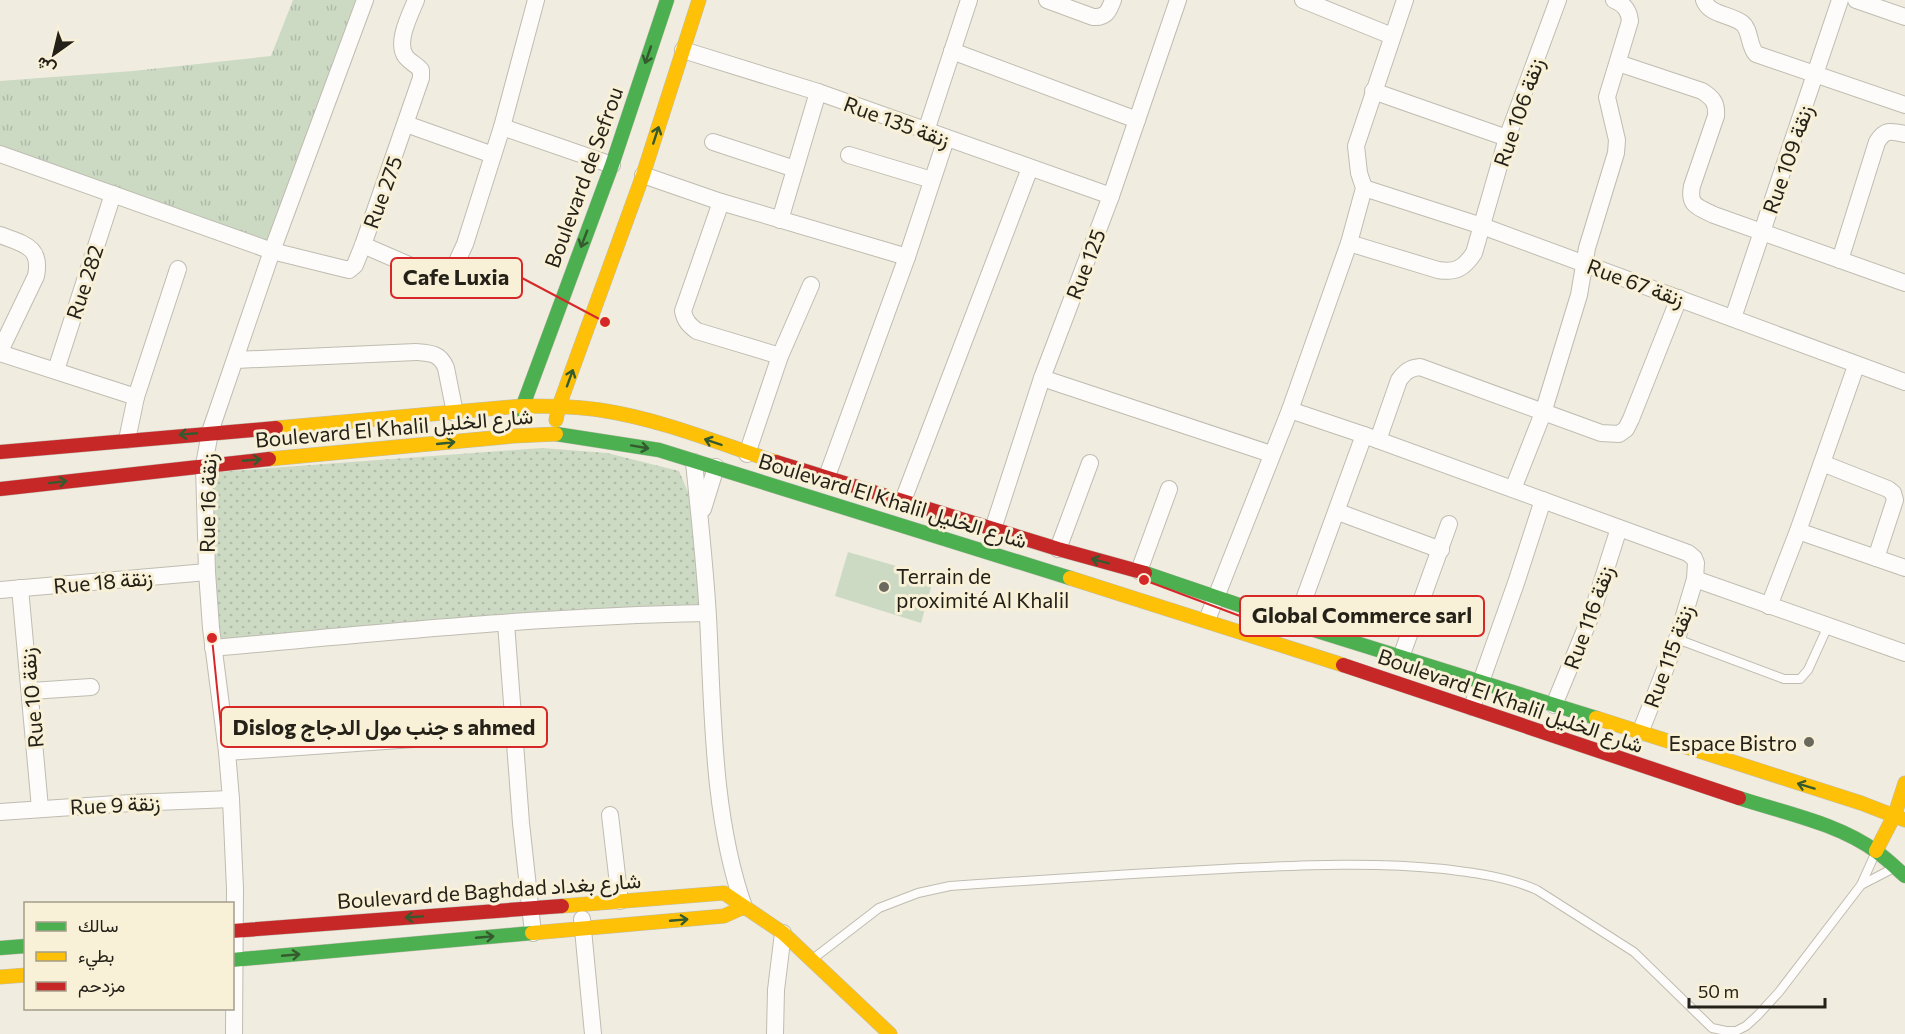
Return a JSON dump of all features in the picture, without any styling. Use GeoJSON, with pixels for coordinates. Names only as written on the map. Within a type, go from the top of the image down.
{"type":"FeatureCollection","features":[{"type":"Feature","properties":{"kind":"street","name":"Rue 16 زنقة"},"geometry":{"type":"LineString","coordinates":[[233,902],[231,800],[213,648],[207,572],[204,465],[210,432],[272,251],[365,0]]}},
{"type":"Feature","properties":{"kind":"street","name":"Rue 275"},"geometry":{"type":"LineString","coordinates":[[272,251],[345,270],[353,268],[406,124],[421,70],[405,56],[402,46],[408,19],[416,0]]}},
{"type":"Feature","properties":{"kind":"street"},"geometry":{"type":"LineString","coordinates":[[363,245],[425,272],[440,275],[453,270],[465,244],[502,127],[536,0]]}},
{"type":"Feature","properties":{"kind":"street","name":"Boulevard de Sefrou"},"geometry":{"type":"LineString","coordinates":[[514,436],[522,406],[612,165],[667,0]]}},
{"type":"Feature","properties":{"kind":"street"},"geometry":{"type":"LineString","coordinates":[[553,434],[560,406],[644,175],[699,0]]}},
{"type":"Feature","properties":{"kind":"street"},"geometry":{"type":"LineString","coordinates":[[926,131],[969,0]]}},
{"type":"Feature","properties":{"kind":"street"},"geometry":{"type":"LineString","coordinates":[[1047,0],[1100,18],[1105,16],[1112,3]]}},
{"type":"Feature","properties":{"kind":"street","name":"Rue 125"},"geometry":{"type":"LineString","coordinates":[[993,529],[1042,378],[1111,196],[1178,0]]}},
{"type":"Feature","properties":{"kind":"street"},"geometry":{"type":"LineString","coordinates":[[1304,0],[1392,36]]}},
{"type":"Feature","properties":{"kind":"street"},"geometry":{"type":"LineString","coordinates":[[1207,620],[1290,410],[1349,243],[1364,188],[1359,173],[1356,146],[1405,0]]}},
{"type":"Feature","properties":{"kind":"street","name":"Rue 106 زنقة"},"geometry":{"type":"LineString","coordinates":[[1349,243],[1438,270],[1451,272],[1468,262],[1474,253],[1507,138],[1558,0]]}},
{"type":"Feature","properties":{"kind":"street"},"geometry":{"type":"LineString","coordinates":[[1513,489],[1543,412],[1579,295],[1584,264],[1616,153],[1617,140],[1607,97],[1630,21],[1625,7],[1614,0]]}},
{"type":"Feature","properties":{"kind":"street"},"geometry":{"type":"LineString","coordinates":[[1704,0],[1710,9],[1743,23],[1750,47],[1756,54],[1905,105]]}},
{"type":"Feature","properties":{"kind":"street","name":"Rue 109 زنقة"},"geometry":{"type":"LineString","coordinates":[[1733,318],[1840,0]]}},
{"type":"Feature","properties":{"kind":"street"},"geometry":{"type":"LineString","coordinates":[[1856,0],[1905,17]]}},
{"type":"Feature","properties":{"kind":"street","name":"Rue 135 زنقة"},"geometry":{"type":"LineString","coordinates":[[683,50],[818,92],[1111,196]]}},
{"type":"Feature","properties":{"kind":"street"},"geometry":{"type":"LineString","coordinates":[[952,51],[1137,120]]}},
{"type":"Feature","properties":{"kind":"street"},"geometry":{"type":"LineString","coordinates":[[1618,63],[1702,91],[1717,105],[1716,117],[1692,186],[1690,197],[1693,204],[1761,232],[1905,283]]}},
{"type":"Feature","properties":{"kind":"street"},"geometry":{"type":"LineString","coordinates":[[1373,91],[1507,138]]}},
{"type":"Feature","properties":{"kind":"street"},"geometry":{"type":"LineString","coordinates":[[780,220],[818,92]]}},
{"type":"Feature","properties":{"kind":"street"},"geometry":{"type":"LineString","coordinates":[[406,124],[493,155]]}},
{"type":"Feature","properties":{"kind":"street"},"geometry":{"type":"LineString","coordinates":[[502,127],[612,165]]}},
{"type":"Feature","properties":{"kind":"street"},"geometry":{"type":"LineString","coordinates":[[1840,260],[1878,142],[1885,132],[1905,134]]}},
{"type":"Feature","properties":{"kind":"street"},"geometry":{"type":"LineString","coordinates":[[826,479],[907,257],[946,139]]}},
{"type":"Feature","properties":{"kind":"street"},"geometry":{"type":"LineString","coordinates":[[713,142],[795,170]]}},
{"type":"Feature","properties":{"kind":"street"},"geometry":{"type":"LineString","coordinates":[[0,154],[272,251]]}},
{"type":"Feature","properties":{"kind":"street"},"geometry":{"type":"LineString","coordinates":[[849,154],[932,180]]}},
{"type":"Feature","properties":{"kind":"street"},"geometry":{"type":"LineString","coordinates":[[902,503],[1030,168]]}},
{"type":"Feature","properties":{"kind":"street"},"geometry":{"type":"LineString","coordinates":[[644,175],[721,202],[907,257]]}},
{"type":"Feature","properties":{"kind":"street","name":"Rue 67 زنقة"},"geometry":{"type":"LineString","coordinates":[[1364,188],[1482,226],[1733,318],[1856,366],[1905,382]]}},
{"type":"Feature","properties":{"kind":"street","name":"Rue 282"},"geometry":{"type":"LineString","coordinates":[[56,370],[113,194]]}},
{"type":"Feature","properties":{"kind":"street"},"geometry":{"type":"LineString","coordinates":[[721,202],[683,311],[688,324],[697,331],[780,356]]}},
{"type":"Feature","properties":{"kind":"street"},"geometry":{"type":"LineString","coordinates":[[0,235],[31,250],[37,256],[39,263],[36,276],[0,352],[136,397]]}},
{"type":"Feature","properties":{"kind":"street"},"geometry":{"type":"LineString","coordinates":[[127,440],[136,397],[178,268]]}},
{"type":"Feature","properties":{"kind":"street"},"geometry":{"type":"LineString","coordinates":[[747,454],[780,356],[811,285]]}},
{"type":"Feature","properties":{"kind":"street"},"geometry":{"type":"LineString","coordinates":[[1295,624],[1338,512],[1371,438],[1405,372],[1420,367],[1601,433],[1619,434],[1626,429],[1679,298]]}},
{"type":"Feature","properties":{"kind":"street"},"geometry":{"type":"LineString","coordinates":[[236,360],[433,353],[443,361],[446,368],[455,413]]}},
{"type":"Feature","properties":{"kind":"street"},"geometry":{"type":"LineString","coordinates":[[1769,606],[1856,366]]}},
{"type":"Feature","properties":{"kind":"street"},"geometry":{"type":"LineString","coordinates":[[1042,378],[1271,454]]}},
{"type":"Feature","properties":{"kind":"street","name":"Boulevard El Khalil شارع الخليل"},"geometry":{"type":"LineString","coordinates":[[0,452],[522,406],[560,406],[600,410],[651,421],[902,503],[1139,571],[1295,624],[1640,733],[1680,763],[1855,839],[1900,867]]}},
{"type":"Feature","properties":{"kind":"street"},"geometry":{"type":"LineString","coordinates":[[1290,410],[1688,553],[1696,563],[1695,579],[1905,653]]}},
{"type":"Feature","properties":{"kind":"street","name":"Boulevard El Khalil شارع الخليل"},"geometry":{"type":"LineString","coordinates":[[0,489],[204,465],[514,436],[553,434],[659,450],[1207,620],[1472,707],[1680,763],[1900,817]]}},
{"type":"Feature","properties":{"kind":"street"},"geometry":{"type":"LineString","coordinates":[[694,462],[701,518],[719,794],[736,884],[744,907]]}},
{"type":"Feature","properties":{"kind":"street"},"geometry":{"type":"LineString","coordinates":[[1058,549],[1090,463]]}},
{"type":"Feature","properties":{"kind":"street"},"geometry":{"type":"LineString","coordinates":[[1822,463],[1888,489],[1893,494],[1895,500],[1876,558]]}},
{"type":"Feature","properties":{"kind":"street"},"geometry":{"type":"LineString","coordinates":[[701,518],[716,467]]}},
{"type":"Feature","properties":{"kind":"street"},"geometry":{"type":"LineString","coordinates":[[1139,571],[1169,489]]}},
{"type":"Feature","properties":{"kind":"street"},"geometry":{"type":"LineString","coordinates":[[1472,707],[1543,500]]}},
{"type":"Feature","properties":{"kind":"street"},"geometry":{"type":"LineString","coordinates":[[1338,512],[1441,550]]}},
{"type":"Feature","properties":{"kind":"street"},"geometry":{"type":"LineString","coordinates":[[1401,657],[1449,524]]}},
{"type":"Feature","properties":{"kind":"street","name":"Rue 116 زنقة"},"geometry":{"type":"LineString","coordinates":[[1554,705],[1592,613],[1619,528]]}},
{"type":"Feature","properties":{"kind":"street"},"geometry":{"type":"LineString","coordinates":[[1798,531],[1905,568]]}},
{"type":"Feature","properties":{"kind":"street","name":"Rue 18 زنقة"},"geometry":{"type":"LineString","coordinates":[[0,590],[207,572]]}},
{"type":"Feature","properties":{"kind":"street","name":"Rue 115 زنقة"},"geometry":{"type":"LineString","coordinates":[[1640,733],[1677,639],[1695,579]]}},
{"type":"Feature","properties":{"kind":"street","name":"Rue 10 زنقة"},"geometry":{"type":"LineString","coordinates":[[20,588],[40,808]]}},
{"type":"Feature","properties":{"kind":"street"},"geometry":{"type":"LineString","coordinates":[[213,648],[506,623],[646,614],[707,613]]}},
{"type":"Feature","properties":{"kind":"street"},"geometry":{"type":"LineString","coordinates":[[506,623],[521,823],[533,933]]}},
{"type":"Feature","properties":{"kind":"street"},"geometry":{"type":"LineString","coordinates":[[31,691],[91,687]]}},
{"type":"Feature","properties":{"kind":"street"},"geometry":{"type":"LineString","coordinates":[[227,752],[514,732]]}},
{"type":"Feature","properties":{"kind":"street"},"geometry":{"type":"LineString","coordinates":[[1876,851],[1900,817],[1905,783]]}},
{"type":"Feature","properties":{"kind":"street","name":"Rue 9 زنقة"},"geometry":{"type":"LineString","coordinates":[[0,812],[40,808],[231,800]]}},
{"type":"Feature","properties":{"kind":"street"},"geometry":{"type":"LineString","coordinates":[[610,815],[620,901]]}},
{"type":"Feature","properties":{"kind":"street","name":"Boulevard de Baghdad شارع بغداد"},"geometry":{"type":"LineString","coordinates":[[234,931],[724,893],[783,933],[890,1034]]}},
{"type":"Feature","properties":{"kind":"street"},"geometry":{"type":"LineString","coordinates":[[581,904],[593,1034]]}},
{"type":"Feature","properties":{"kind":"street","name":"Boulevard de Baghdad شارع بغداد"},"geometry":{"type":"LineString","coordinates":[[234,960],[724,915],[744,907]]}},
{"type":"Feature","properties":{"kind":"street"},"geometry":{"type":"LineString","coordinates":[[775,1034],[776,990],[783,933]]}},
{"type":"Feature","properties":{"kind":"street"},"geometry":{"type":"LineString","coordinates":[[0,948],[24,946]]}},
{"type":"Feature","properties":{"kind":"street"},"geometry":{"type":"LineString","coordinates":[[0,977],[24,975]]}},
{"type":"Feature","properties":{"kind":"street","name":"Rue 16 زنقة"},"geometry":{"type":"LineString","coordinates":[[234,1010],[234,1034]]}},
{"type":"Feature","properties":{"kind":"lane"},"geometry":{"type":"LineString","coordinates":[[1677,639],[1784,679],[1800,679],[1808,670],[1828,626]]}},
{"type":"Feature","properties":{"kind":"lane"},"geometry":{"type":"LineString","coordinates":[[811,960],[879,908],[918,893],[951,886],[1220,869],[1311,865],[1402,865],[1477,873],[1523,884],[1537,890],[1634,952],[1712,1028],[1726,1031],[1736,1030],[1746,1026],[1779,992],[1861,885],[1876,851]]}},
{"type":"Feature","properties":{"kind":"lane"},"geometry":{"type":"LineString","coordinates":[[1861,885],[1900,867]]}},
{"type":"Feature","properties":{"kind":"green space"},"geometry":{"type":"Polygon","coordinates":[[[293,0],[358,0],[271,250],[0,153],[0,81],[133,71],[271,56],[293,0]]]}},
{"type":"Feature","properties":{"kind":"green space"},"geometry":{"type":"Polygon","coordinates":[[[542,448],[607,453],[679,471],[700,520],[705,610],[213,644],[205,473],[542,448]]]}},
{"type":"Feature","properties":{"kind":"green space","name":"Terrain de proximité Al Khalil"},"geometry":{"type":"Polygon","coordinates":[[[848,552],[934,577],[921,623],[835,596],[848,552]]]}},
{"type":"Feature","properties":{"kind":"traffic: fast"},"geometry":{"type":"LineString","coordinates":[[518,419],[612,165],[667,0]]}},
{"type":"Feature","properties":{"kind":"traffic: fast"},"geometry":{"type":"LineString","coordinates":[[556,434],[659,450],[1070,578]]}},
{"type":"Feature","properties":{"kind":"traffic: fast"},"geometry":{"type":"LineString","coordinates":[[1145,573],[1295,624],[1596,718]]}},
{"type":"Feature","properties":{"kind":"traffic: fast"},"geometry":{"type":"LineString","coordinates":[[1739,798],[1845,833],[1877,852],[1905,876]]}},
{"type":"Feature","properties":{"kind":"traffic: fast"},"geometry":{"type":"LineString","coordinates":[[234,960],[532,933]]}},
{"type":"Feature","properties":{"kind":"traffic: fast"},"geometry":{"type":"LineString","coordinates":[[0,948],[24,946]]}},
{"type":"Feature","properties":{"kind":"traffic: slow"},"geometry":{"type":"LineString","coordinates":[[556,420],[559,406],[643,175],[699,0]]}},
{"type":"Feature","properties":{"kind":"traffic: slow"},"geometry":{"type":"LineString","coordinates":[[276,428],[522,406],[571,407],[645,419],[776,462]]}},
{"type":"Feature","properties":{"kind":"traffic: slow"},"geometry":{"type":"LineString","coordinates":[[269,459],[556,434]]}},
{"type":"Feature","properties":{"kind":"traffic: slow"},"geometry":{"type":"LineString","coordinates":[[1070,578],[1343,665]]}},
{"type":"Feature","properties":{"kind":"traffic: slow"},"geometry":{"type":"LineString","coordinates":[[1596,718],[1861,803],[1905,820]]}},
{"type":"Feature","properties":{"kind":"traffic: slow"},"geometry":{"type":"LineString","coordinates":[[1876,851],[1895,814],[1905,783]]}},
{"type":"Feature","properties":{"kind":"traffic: slow"},"geometry":{"type":"LineString","coordinates":[[562,906],[724,893],[783,933],[890,1034]]}},
{"type":"Feature","properties":{"kind":"traffic: slow"},"geometry":{"type":"LineString","coordinates":[[532,933],[724,916],[744,907]]}},
{"type":"Feature","properties":{"kind":"traffic: slow"},"geometry":{"type":"LineString","coordinates":[[0,977],[24,975]]}},
{"type":"Feature","properties":{"kind":"traffic: jam"},"geometry":{"type":"LineString","coordinates":[[0,452],[276,428]]}},
{"type":"Feature","properties":{"kind":"traffic: jam"},"geometry":{"type":"LineString","coordinates":[[0,489],[269,459]]}},
{"type":"Feature","properties":{"kind":"traffic: jam"},"geometry":{"type":"LineString","coordinates":[[776,462],[1058,549],[1145,573]]}},
{"type":"Feature","properties":{"kind":"traffic: jam"},"geometry":{"type":"LineString","coordinates":[[1343,665],[1739,798]]}},
{"type":"Feature","properties":{"kind":"traffic: jam"},"geometry":{"type":"LineString","coordinates":[[234,931],[562,906]]}},
{"type":"Feature","properties":{"kind":"place","name":"Cafe Luxia"},"geometry":{"type":"Point","coordinates":[605,322]}},
{"type":"Feature","properties":{"kind":"place","name":"Global Commerce sarl"},"geometry":{"type":"Point","coordinates":[1144,580]}},
{"type":"Feature","properties":{"kind":"place","name":"Terrain de proximité Al Khalil"},"geometry":{"type":"Point","coordinates":[884,587]}},
{"type":"Feature","properties":{"kind":"place","name":"Dislog جنب مول الدجاج s ahmed"},"geometry":{"type":"Point","coordinates":[212,638]}},
{"type":"Feature","properties":{"kind":"place","name":"Espace Bistro"},"geometry":{"type":"Point","coordinates":[1809,742]}}]}
